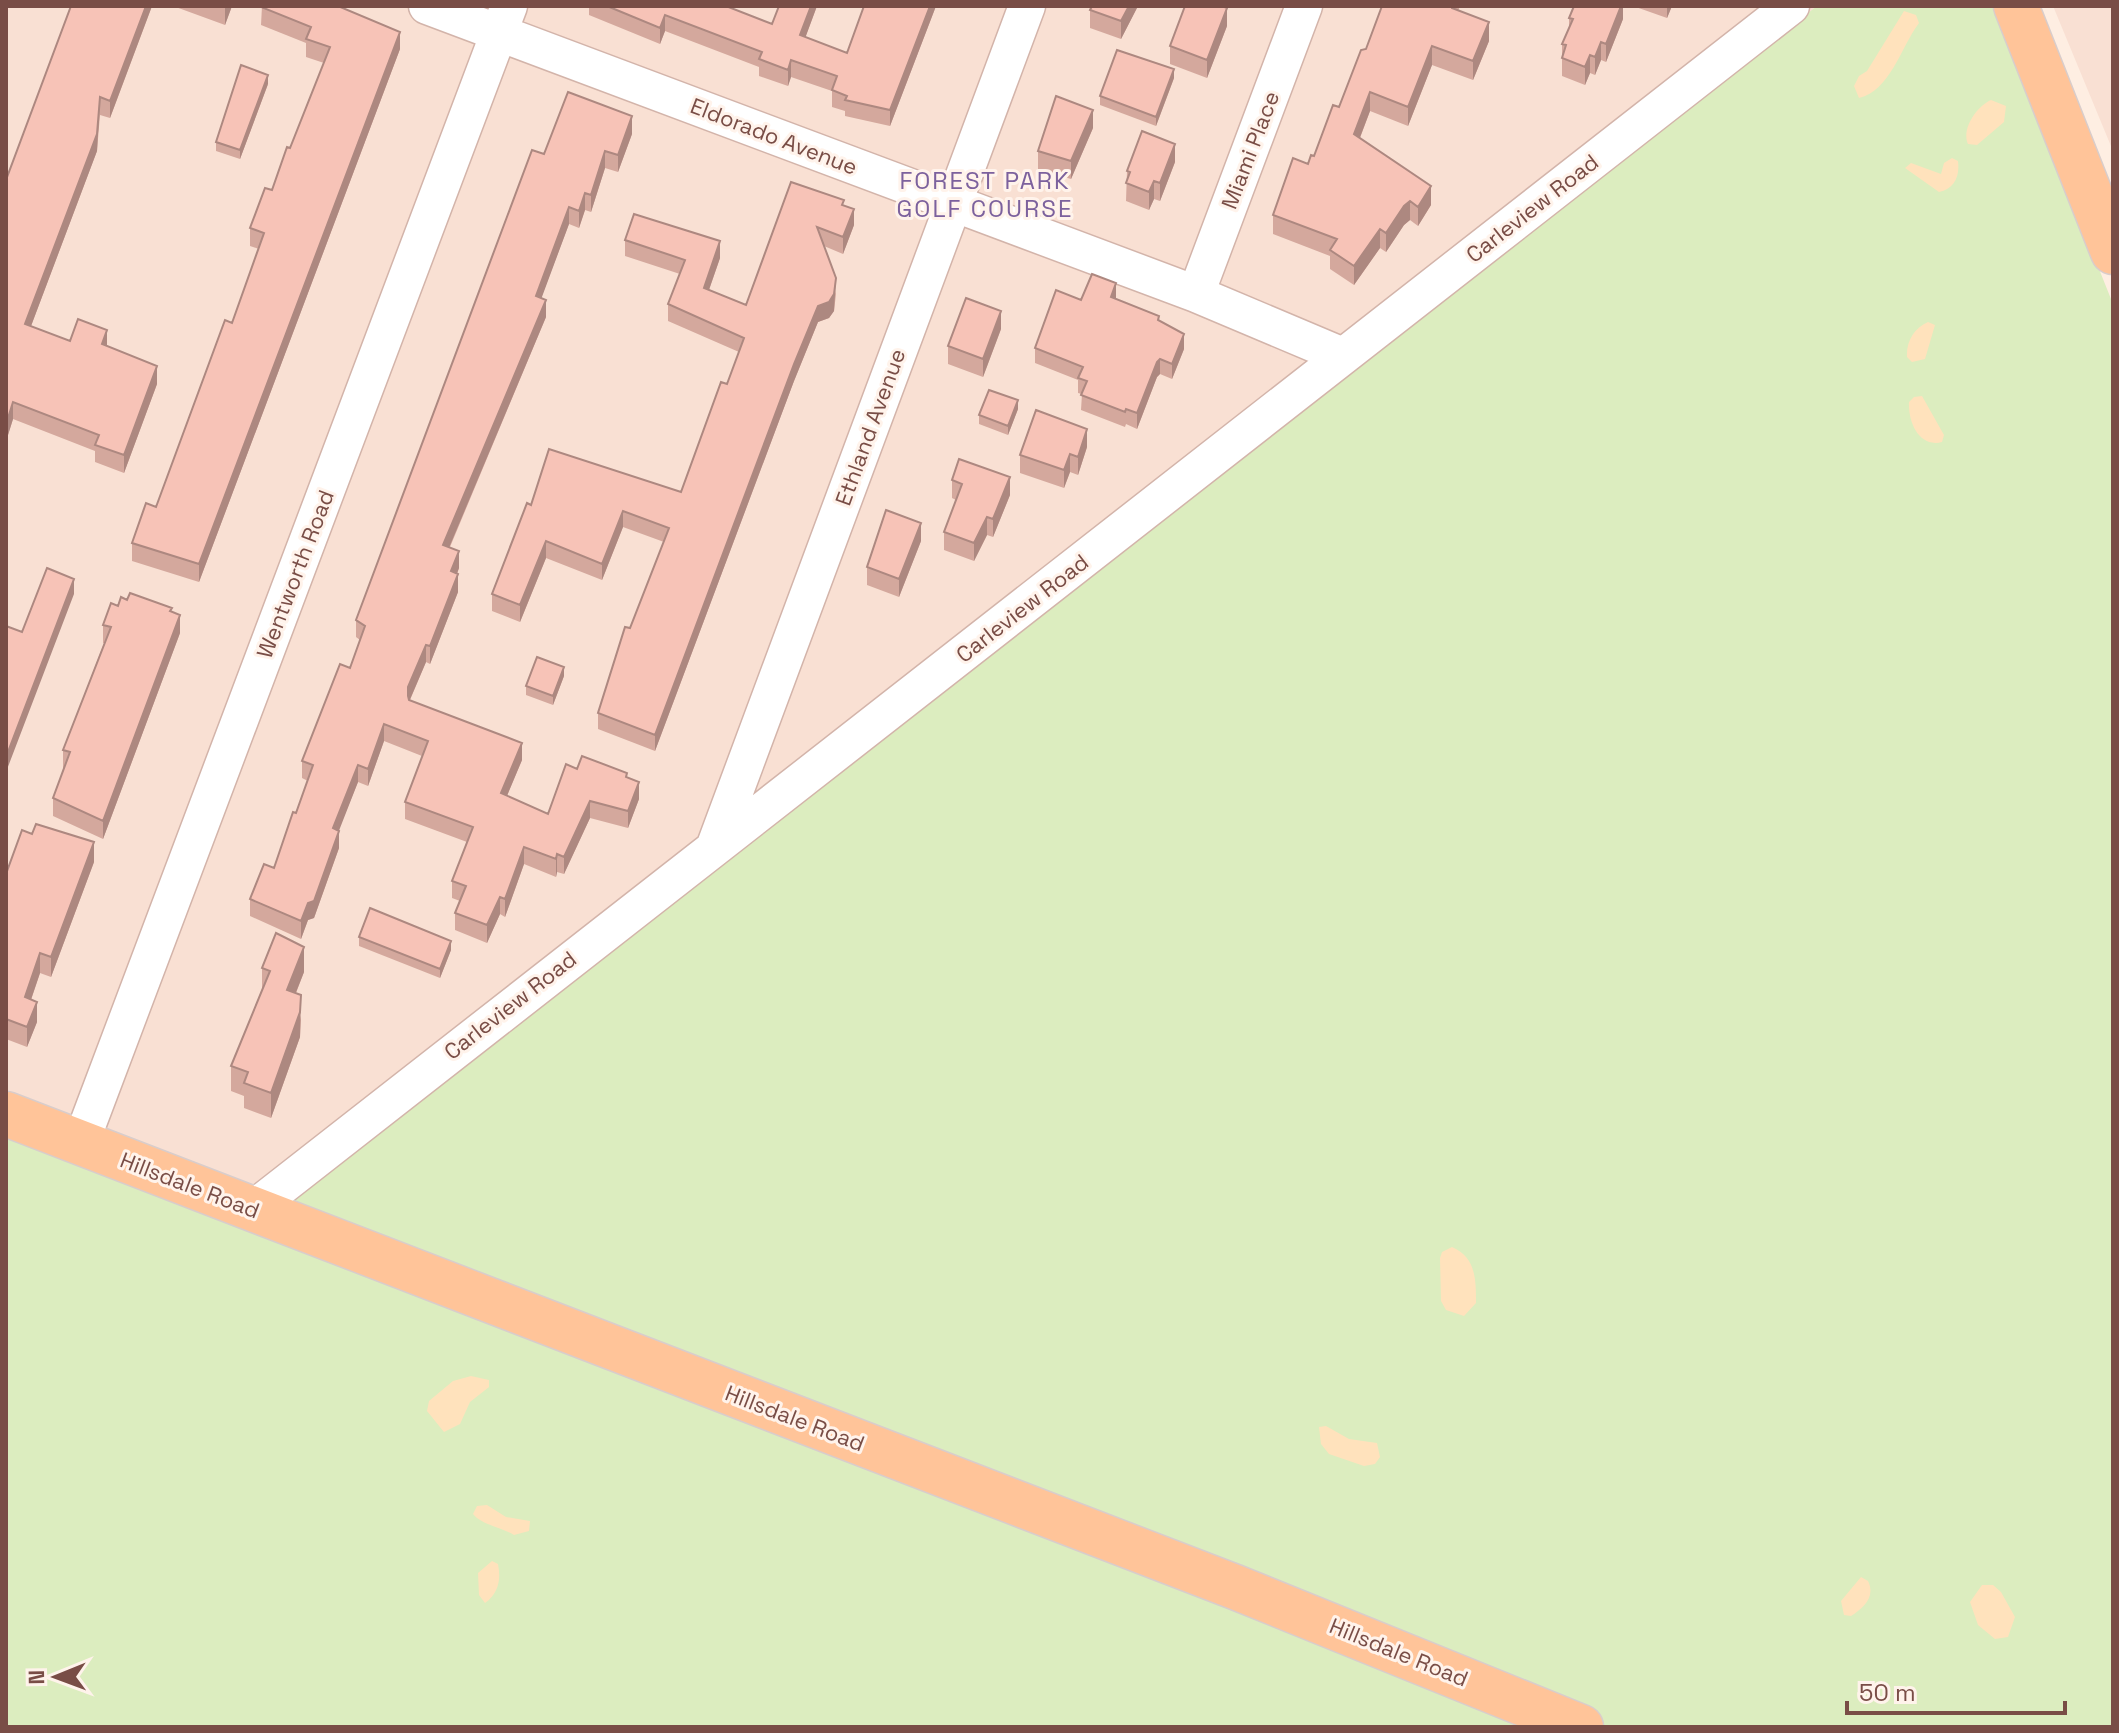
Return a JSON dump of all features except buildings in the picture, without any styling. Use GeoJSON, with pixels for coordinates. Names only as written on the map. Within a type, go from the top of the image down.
{"type":"FeatureCollection","features":[{"type":"Feature","properties":{"kind":"main road"},"geometry":{"type":"LineString","coordinates":[[2016,6],[2113,252]]}},
{"type":"Feature","properties":{"kind":"main road","name":"Hillsdale Road"},"geometry":{"type":"LineString","coordinates":[[6,1114],[1235,1587],[1581,1727]]}},
{"type":"Feature","properties":{"kind":"street","name":"Eldorado Avenue"},"geometry":{"type":"LineString","coordinates":[[427,6],[504,20],[953,203],[1196,294],[1343,356]]}},
{"type":"Feature","properties":{"kind":"street","name":"Ethland Avenue"},"geometry":{"type":"LineString","coordinates":[[714,849],[1027,6]]}},
{"type":"Feature","properties":{"kind":"street","name":"Miami Place"},"geometry":{"type":"LineString","coordinates":[[1196,294],[1304,6]]}},
{"type":"Feature","properties":{"kind":"street","name":"Carleview Road"},"geometry":{"type":"LineString","coordinates":[[253,1209],[1791,6]]}},
{"type":"Feature","properties":{"kind":"street","name":"Wentworth Road"},"geometry":{"type":"LineString","coordinates":[[81,1142],[504,20]]}},
{"type":"Feature","properties":{"kind":"shaded area"},"geometry":{"type":"Polygon","coordinates":[[[6,6],[1817,6],[245,1229],[6,1137],[6,6]]]}},
{"type":"Feature","properties":{"kind":"shaded area"},"geometry":{"type":"Polygon","coordinates":[[[2053,6],[2113,6],[2113,151],[2053,6]]]}},
{"type":"Feature","properties":{"kind":"green space"},"geometry":{"type":"Polygon","coordinates":[[[1817,6],[1994,6],[2113,304],[2113,1727],[6,1727],[6,1137],[245,1228],[1817,6]]]}},
{"type":"Feature","properties":{"kind":"sand"},"geometry":{"type":"Polygon","coordinates":[[[1904,11],[1916,15],[1919,23],[1887,78],[1870,94],[1859,98],[1854,86],[1859,76],[1867,71],[1904,11]]]}},
{"type":"Feature","properties":{"kind":"sand"},"geometry":{"type":"Polygon","coordinates":[[[1991,100],[2006,106],[2004,122],[1977,145],[1968,144],[1966,138],[1972,119],[1991,100]]]}},
{"type":"Feature","properties":{"kind":"sand"},"geometry":{"type":"Polygon","coordinates":[[[1952,158],[1958,161],[1957,177],[1949,188],[1939,192],[1905,168],[1911,163],[1941,174],[1944,163],[1952,158]]]}},
{"type":"Feature","properties":{"kind":"sand"},"geometry":{"type":"Polygon","coordinates":[[[1928,322],[1935,325],[1925,359],[1912,362],[1907,357],[1910,341],[1915,332],[1928,322]]]}},
{"type":"Feature","properties":{"kind":"sand"},"geometry":{"type":"Polygon","coordinates":[[[1922,396],[1944,435],[1942,442],[1927,441],[1916,432],[1910,418],[1909,402],[1914,397],[1922,396]]]}},
{"type":"Feature","properties":{"kind":"sand"},"geometry":{"type":"Polygon","coordinates":[[[1452,1247],[1466,1257],[1475,1278],[1476,1303],[1464,1316],[1446,1310],[1441,1301],[1440,1258],[1442,1252],[1452,1247]]]}},
{"type":"Feature","properties":{"kind":"sand"},"geometry":{"type":"Polygon","coordinates":[[[471,1376],[489,1380],[489,1387],[470,1402],[460,1424],[444,1432],[427,1411],[429,1401],[453,1381],[471,1376]]]}},
{"type":"Feature","properties":{"kind":"sand"},"geometry":{"type":"Polygon","coordinates":[[[1326,1426],[1349,1439],[1377,1443],[1380,1457],[1375,1464],[1364,1466],[1329,1454],[1321,1444],[1319,1427],[1326,1426]]]}},
{"type":"Feature","properties":{"kind":"sand"},"geometry":{"type":"Polygon","coordinates":[[[487,1505],[506,1517],[530,1521],[529,1531],[514,1535],[481,1521],[473,1514],[477,1506],[487,1505]]]}},
{"type":"Feature","properties":{"kind":"sand"},"geometry":{"type":"Polygon","coordinates":[[[492,1561],[498,1564],[499,1580],[493,1595],[485,1603],[479,1595],[478,1573],[492,1561]]]}},
{"type":"Feature","properties":{"kind":"sand"},"geometry":{"type":"Polygon","coordinates":[[[1861,1577],[1868,1581],[1869,1597],[1856,1613],[1844,1615],[1841,1601],[1861,1577]]]}},
{"type":"Feature","properties":{"kind":"sand"},"geometry":{"type":"Polygon","coordinates":[[[1982,1585],[1993,1585],[2001,1592],[2015,1617],[2008,1637],[1995,1639],[1978,1625],[1970,1602],[1982,1585]]]}},
{"type":"Feature","properties":{"kind":"district","name":"FOREST PARK GOLF COURSE"},"geometry":{"type":"Point","coordinates":[985,195]}}]}
